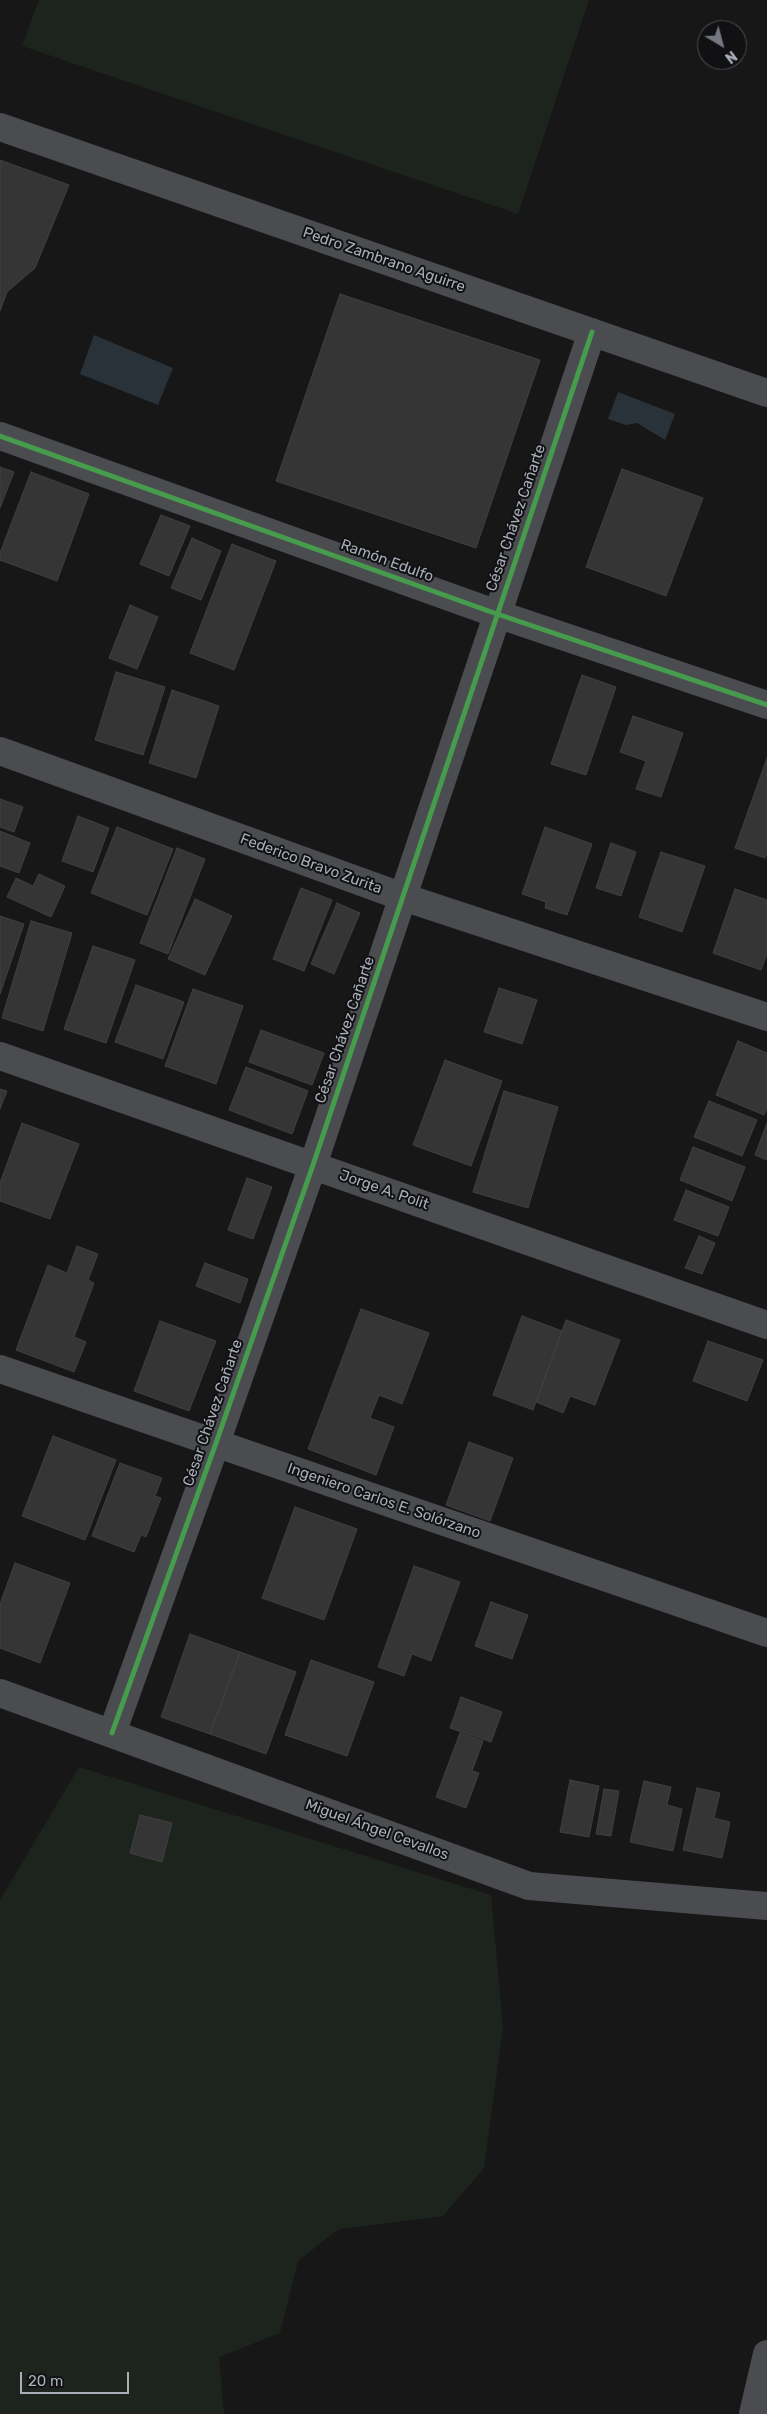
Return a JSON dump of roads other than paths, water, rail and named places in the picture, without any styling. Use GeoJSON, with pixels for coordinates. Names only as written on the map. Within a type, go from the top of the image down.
{"type":"FeatureCollection","features":[{"type":"Feature","properties":{"kind":"street","name":"Pedro Zambrano Aguirre"},"geometry":{"type":"LineString","coordinates":[[0,127],[767,393]]}},
{"type":"Feature","properties":{"kind":"street","name":"César Chávez Cañarte"},"geometry":{"type":"LineString","coordinates":[[112,1733],[313,1165],[592,332]]}},
{"type":"Feature","properties":{"kind":"street","name":"Ramón Edulfo"},"geometry":{"type":"LineString","coordinates":[[0,436],[497,614],[767,705]]}},
{"type":"Feature","properties":{"kind":"street","name":"Federico Bravo Zurita"},"geometry":{"type":"LineString","coordinates":[[0,751],[403,897],[767,1017]]}},
{"type":"Feature","properties":{"kind":"street","name":"Jorge A. Polit"},"geometry":{"type":"LineString","coordinates":[[0,1056],[767,1325]]}},
{"type":"Feature","properties":{"kind":"street","name":"Ingeniero Carlos E. Solórzano"},"geometry":{"type":"LineString","coordinates":[[0,1369],[767,1633]]}},
{"type":"Feature","properties":{"kind":"street","name":"Miguel Ángel Cevallos"},"geometry":{"type":"LineString","coordinates":[[0,1693],[529,1886],[767,1906]]}},
{"type":"Feature","properties":{"kind":"street"},"geometry":{"type":"LineString","coordinates":[[752,2414],[767,2354]]}}]}
